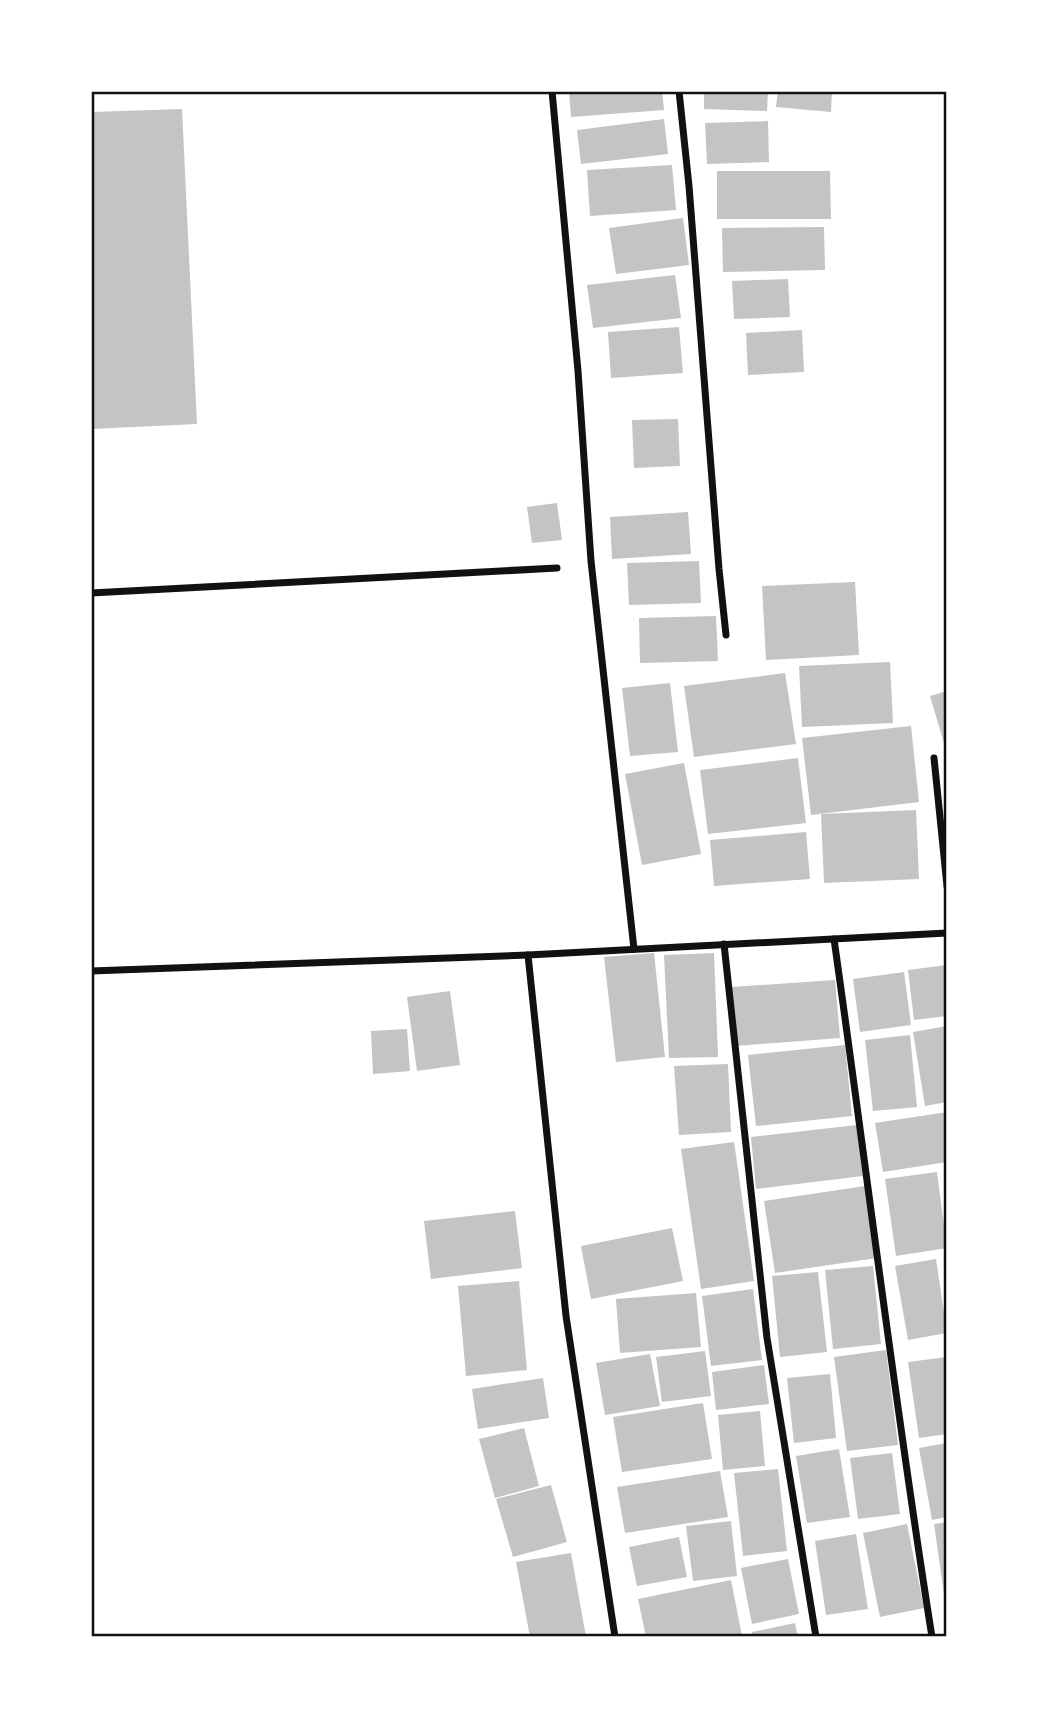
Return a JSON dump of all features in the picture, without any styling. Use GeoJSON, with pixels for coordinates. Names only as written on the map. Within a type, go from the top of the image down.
{"type":"FeatureCollection","features":[{"type":"Feature","properties":{"kind":"street"},"geometry":{"type":"LineString","coordinates":[[552,91],[578,371],[591,561],[634,949]]}},
{"type":"Feature","properties":{"kind":"street"},"geometry":{"type":"LineString","coordinates":[[679,91],[726,635]]}},
{"type":"Feature","properties":{"kind":"street"},"geometry":{"type":"LineString","coordinates":[[91,593],[557,568]]}},
{"type":"Feature","properties":{"kind":"street"},"geometry":{"type":"LineString","coordinates":[[934,758],[947,886]]}},
{"type":"Feature","properties":{"kind":"street"},"geometry":{"type":"LineString","coordinates":[[91,971],[528,955],[947,933]]}},
{"type":"Feature","properties":{"kind":"street"},"geometry":{"type":"LineString","coordinates":[[834,939],[908,1483],[932,1637]]}},
{"type":"Feature","properties":{"kind":"street"},"geometry":{"type":"LineString","coordinates":[[724,944],[767,1338],[816,1637]]}},
{"type":"Feature","properties":{"kind":"street"},"geometry":{"type":"LineString","coordinates":[[528,955],[566,1316],[615,1637]]}},
{"type":"Feature","properties":{"kind":"building"},"geometry":{"type":"Polygon","coordinates":[[[569,91],[662,91],[664,110],[571,117],[569,91]]]}},
{"type":"Feature","properties":{"kind":"building"},"geometry":{"type":"Polygon","coordinates":[[[704,91],[768,91],[767,111],[704,109],[704,91]]]}},
{"type":"Feature","properties":{"kind":"building"},"geometry":{"type":"Polygon","coordinates":[[[778,91],[832,91],[831,112],[776,107],[778,91]]]}},
{"type":"Feature","properties":{"kind":"building"},"geometry":{"type":"Polygon","coordinates":[[[182,109],[197,424],[91,429],[91,112],[182,109]]]}},
{"type":"Feature","properties":{"kind":"building"},"geometry":{"type":"Polygon","coordinates":[[[664,119],[668,154],[581,164],[577,130],[664,119]]]}},
{"type":"Feature","properties":{"kind":"building"},"geometry":{"type":"Polygon","coordinates":[[[768,121],[769,162],[707,164],[705,123],[768,121]]]}},
{"type":"Feature","properties":{"kind":"building"},"geometry":{"type":"Polygon","coordinates":[[[672,165],[676,210],[590,216],[587,170],[672,165]]]}},
{"type":"Feature","properties":{"kind":"building"},"geometry":{"type":"Polygon","coordinates":[[[717,171],[830,171],[831,219],[717,219],[717,171]]]}},
{"type":"Feature","properties":{"kind":"building"},"geometry":{"type":"Polygon","coordinates":[[[683,218],[689,265],[616,274],[609,228],[683,218]]]}},
{"type":"Feature","properties":{"kind":"building"},"geometry":{"type":"Polygon","coordinates":[[[824,227],[825,270],[723,272],[722,228],[824,227]]]}},
{"type":"Feature","properties":{"kind":"building"},"geometry":{"type":"Polygon","coordinates":[[[675,275],[681,318],[593,328],[587,285],[675,275]]]}},
{"type":"Feature","properties":{"kind":"building"},"geometry":{"type":"Polygon","coordinates":[[[788,279],[790,317],[734,319],[732,281],[788,279]]]}},
{"type":"Feature","properties":{"kind":"building"},"geometry":{"type":"Polygon","coordinates":[[[679,327],[683,373],[611,378],[608,332],[679,327]]]}},
{"type":"Feature","properties":{"kind":"building"},"geometry":{"type":"Polygon","coordinates":[[[802,330],[804,372],[748,375],[746,333],[802,330]]]}},
{"type":"Feature","properties":{"kind":"building"},"geometry":{"type":"Polygon","coordinates":[[[678,419],[680,466],[634,468],[632,420],[678,419]]]}},
{"type":"Feature","properties":{"kind":"building"},"geometry":{"type":"Polygon","coordinates":[[[557,503],[562,540],[532,543],[527,507],[557,503]]]}},
{"type":"Feature","properties":{"kind":"building"},"geometry":{"type":"Polygon","coordinates":[[[688,512],[691,554],[612,559],[610,517],[688,512]]]}},
{"type":"Feature","properties":{"kind":"building"},"geometry":{"type":"Polygon","coordinates":[[[699,561],[701,603],[629,605],[627,563],[699,561]]]}},
{"type":"Feature","properties":{"kind":"building"},"geometry":{"type":"Polygon","coordinates":[[[855,582],[859,655],[766,660],[762,586],[855,582]]]}},
{"type":"Feature","properties":{"kind":"building"},"geometry":{"type":"Polygon","coordinates":[[[716,616],[718,661],[640,663],[639,618],[716,616]]]}},
{"type":"Feature","properties":{"kind":"building"},"geometry":{"type":"Polygon","coordinates":[[[890,662],[893,723],[802,727],[799,666],[890,662]]]}},
{"type":"Feature","properties":{"kind":"building"},"geometry":{"type":"Polygon","coordinates":[[[785,673],[796,744],[694,757],[684,686],[785,673]]]}},
{"type":"Feature","properties":{"kind":"building"},"geometry":{"type":"Polygon","coordinates":[[[670,683],[678,752],[630,756],[622,688],[670,683]]]}},
{"type":"Feature","properties":{"kind":"building"},"geometry":{"type":"Polygon","coordinates":[[[947,691],[947,750],[946,750],[930,696],[947,691]]]}},
{"type":"Feature","properties":{"kind":"building"},"geometry":{"type":"Polygon","coordinates":[[[911,726],[919,802],[811,815],[802,738],[911,726]]]}},
{"type":"Feature","properties":{"kind":"building"},"geometry":{"type":"Polygon","coordinates":[[[798,758],[806,823],[708,834],[700,770],[798,758]]]}},
{"type":"Feature","properties":{"kind":"building"},"geometry":{"type":"Polygon","coordinates":[[[684,763],[701,854],[642,865],[625,774],[684,763]]]}},
{"type":"Feature","properties":{"kind":"building"},"geometry":{"type":"Polygon","coordinates":[[[916,810],[919,879],[824,883],[821,814],[916,810]]]}},
{"type":"Feature","properties":{"kind":"building"},"geometry":{"type":"Polygon","coordinates":[[[806,832],[810,879],[714,886],[710,840],[806,832]]]}},
{"type":"Feature","properties":{"kind":"building"},"geometry":{"type":"Polygon","coordinates":[[[654,953],[665,1057],[616,1062],[604,957],[654,953]]]}},
{"type":"Feature","properties":{"kind":"building"},"geometry":{"type":"Polygon","coordinates":[[[714,953],[718,1057],[669,1058],[664,955],[714,953]]]}},
{"type":"Feature","properties":{"kind":"building"},"geometry":{"type":"Polygon","coordinates":[[[947,965],[947,1016],[914,1020],[908,970],[947,965]]]}},
{"type":"Feature","properties":{"kind":"building"},"geometry":{"type":"Polygon","coordinates":[[[904,972],[911,1025],[860,1032],[853,979],[904,972]]]}},
{"type":"Feature","properties":{"kind":"building"},"geometry":{"type":"Polygon","coordinates":[[[835,980],[840,1038],[736,1046],[731,987],[835,980]]]}},
{"type":"Feature","properties":{"kind":"building"},"geometry":{"type":"Polygon","coordinates":[[[450,991],[460,1065],[417,1071],[407,997],[450,991]]]}},
{"type":"Feature","properties":{"kind":"building"},"geometry":{"type":"Polygon","coordinates":[[[947,1026],[947,1102],[925,1106],[913,1032],[947,1026]]]}},
{"type":"Feature","properties":{"kind":"building"},"geometry":{"type":"Polygon","coordinates":[[[407,1029],[410,1071],[373,1074],[371,1031],[407,1029]]]}},
{"type":"Feature","properties":{"kind":"building"},"geometry":{"type":"Polygon","coordinates":[[[910,1035],[917,1107],[873,1111],[865,1040],[910,1035]]]}},
{"type":"Feature","properties":{"kind":"building"},"geometry":{"type":"Polygon","coordinates":[[[845,1045],[852,1116],[756,1126],[748,1055],[845,1045]]]}},
{"type":"Feature","properties":{"kind":"building"},"geometry":{"type":"Polygon","coordinates":[[[728,1064],[731,1132],[679,1135],[674,1066],[728,1064]]]}},
{"type":"Feature","properties":{"kind":"building"},"geometry":{"type":"Polygon","coordinates":[[[947,1112],[947,1162],[883,1172],[875,1123],[947,1112]]]}},
{"type":"Feature","properties":{"kind":"building"},"geometry":{"type":"Polygon","coordinates":[[[857,1125],[863,1176],[756,1189],[751,1137],[857,1125]]]}},
{"type":"Feature","properties":{"kind":"building"},"geometry":{"type":"Polygon","coordinates":[[[734,1142],[754,1281],[701,1289],[681,1149],[734,1142]]]}},
{"type":"Feature","properties":{"kind":"building"},"geometry":{"type":"Polygon","coordinates":[[[937,1172],[947,1248],[896,1256],[885,1179],[937,1172]]]}},
{"type":"Feature","properties":{"kind":"building"},"geometry":{"type":"Polygon","coordinates":[[[865,1186],[877,1258],[775,1273],[764,1201],[865,1186]]]}},
{"type":"Feature","properties":{"kind":"building"},"geometry":{"type":"Polygon","coordinates":[[[515,1211],[522,1268],[431,1279],[424,1221],[515,1211]]]}},
{"type":"Feature","properties":{"kind":"building"},"geometry":{"type":"Polygon","coordinates":[[[672,1228],[683,1281],[591,1299],[581,1246],[672,1228]]]}},
{"type":"Feature","properties":{"kind":"building"},"geometry":{"type":"Polygon","coordinates":[[[936,1259],[947,1333],[908,1340],[895,1266],[936,1259]]]}},
{"type":"Feature","properties":{"kind":"building"},"geometry":{"type":"Polygon","coordinates":[[[873,1266],[881,1344],[833,1349],[825,1270],[873,1266]]]}},
{"type":"Feature","properties":{"kind":"building"},"geometry":{"type":"Polygon","coordinates":[[[818,1272],[827,1352],[780,1357],[772,1276],[818,1272]]]}},
{"type":"Feature","properties":{"kind":"building"},"geometry":{"type":"Polygon","coordinates":[[[519,1281],[527,1370],[466,1376],[458,1286],[519,1281]]]}},
{"type":"Feature","properties":{"kind":"building"},"geometry":{"type":"Polygon","coordinates":[[[753,1289],[762,1360],[711,1366],[702,1296],[753,1289]]]}},
{"type":"Feature","properties":{"kind":"building"},"geometry":{"type":"Polygon","coordinates":[[[696,1293],[701,1347],[620,1353],[616,1299],[696,1293]]]}},
{"type":"Feature","properties":{"kind":"building"},"geometry":{"type":"Polygon","coordinates":[[[886,1350],[898,1445],[847,1451],[834,1357],[886,1350]]]}},
{"type":"Feature","properties":{"kind":"building"},"geometry":{"type":"Polygon","coordinates":[[[705,1351],[711,1396],[662,1402],[656,1357],[705,1351]]]}},
{"type":"Feature","properties":{"kind":"building"},"geometry":{"type":"Polygon","coordinates":[[[650,1354],[660,1406],[605,1415],[596,1363],[650,1354]]]}},
{"type":"Feature","properties":{"kind":"building"},"geometry":{"type":"Polygon","coordinates":[[[947,1357],[947,1434],[919,1438],[908,1362],[947,1357]]]}},
{"type":"Feature","properties":{"kind":"building"},"geometry":{"type":"Polygon","coordinates":[[[764,1365],[769,1404],[716,1410],[712,1372],[764,1365]]]}},
{"type":"Feature","properties":{"kind":"building"},"geometry":{"type":"Polygon","coordinates":[[[830,1374],[836,1438],[794,1443],[787,1378],[830,1374]]]}},
{"type":"Feature","properties":{"kind":"building"},"geometry":{"type":"Polygon","coordinates":[[[543,1378],[549,1418],[478,1429],[472,1389],[543,1378]]]}},
{"type":"Feature","properties":{"kind":"building"},"geometry":{"type":"Polygon","coordinates":[[[703,1403],[712,1459],[622,1472],[613,1417],[703,1403]]]}},
{"type":"Feature","properties":{"kind":"building"},"geometry":{"type":"Polygon","coordinates":[[[760,1411],[765,1466],[723,1470],[718,1415],[760,1411]]]}},
{"type":"Feature","properties":{"kind":"building"},"geometry":{"type":"Polygon","coordinates":[[[524,1428],[539,1486],[495,1498],[479,1439],[524,1428]]]}},
{"type":"Feature","properties":{"kind":"building"},"geometry":{"type":"Polygon","coordinates":[[[947,1443],[947,1517],[932,1520],[919,1448],[947,1443]]]}},
{"type":"Feature","properties":{"kind":"building"},"geometry":{"type":"Polygon","coordinates":[[[839,1449],[850,1517],[807,1523],[796,1456],[839,1449]]]}},
{"type":"Feature","properties":{"kind":"building"},"geometry":{"type":"Polygon","coordinates":[[[892,1453],[900,1514],[858,1519],[850,1458],[892,1453]]]}},
{"type":"Feature","properties":{"kind":"building"},"geometry":{"type":"Polygon","coordinates":[[[778,1469],[787,1551],[743,1556],[734,1473],[778,1469]]]}},
{"type":"Feature","properties":{"kind":"building"},"geometry":{"type":"Polygon","coordinates":[[[720,1471],[728,1517],[625,1533],[617,1487],[720,1471]]]}},
{"type":"Feature","properties":{"kind":"building"},"geometry":{"type":"Polygon","coordinates":[[[551,1485],[567,1542],[513,1557],[496,1499],[551,1485]]]}},
{"type":"Feature","properties":{"kind":"building"},"geometry":{"type":"Polygon","coordinates":[[[731,1521],[737,1576],[693,1581],[686,1526],[731,1521]]]}},
{"type":"Feature","properties":{"kind":"building"},"geometry":{"type":"Polygon","coordinates":[[[947,1522],[947,1593],[944,1594],[934,1524],[947,1522]]]}},
{"type":"Feature","properties":{"kind":"building"},"geometry":{"type":"Polygon","coordinates":[[[907,1524],[924,1608],[880,1617],[863,1533],[907,1524]]]}},
{"type":"Feature","properties":{"kind":"building"},"geometry":{"type":"Polygon","coordinates":[[[856,1534],[868,1609],[826,1615],[815,1541],[856,1534]]]}},
{"type":"Feature","properties":{"kind":"building"},"geometry":{"type":"Polygon","coordinates":[[[679,1537],[687,1577],[637,1586],[629,1547],[679,1537]]]}},
{"type":"Feature","properties":{"kind":"building"},"geometry":{"type":"Polygon","coordinates":[[[571,1553],[586,1637],[530,1637],[516,1562],[571,1553]]]}},
{"type":"Feature","properties":{"kind":"building"},"geometry":{"type":"Polygon","coordinates":[[[788,1559],[799,1614],[752,1624],[741,1568],[788,1559]]]}},
{"type":"Feature","properties":{"kind":"building"},"geometry":{"type":"Polygon","coordinates":[[[731,1580],[742,1636],[646,1637],[638,1599],[731,1580]]]}},
{"type":"Feature","properties":{"kind":"building"},"geometry":{"type":"Polygon","coordinates":[[[795,1623],[798,1637],[753,1637],[752,1632],[795,1623]]]}}]}
